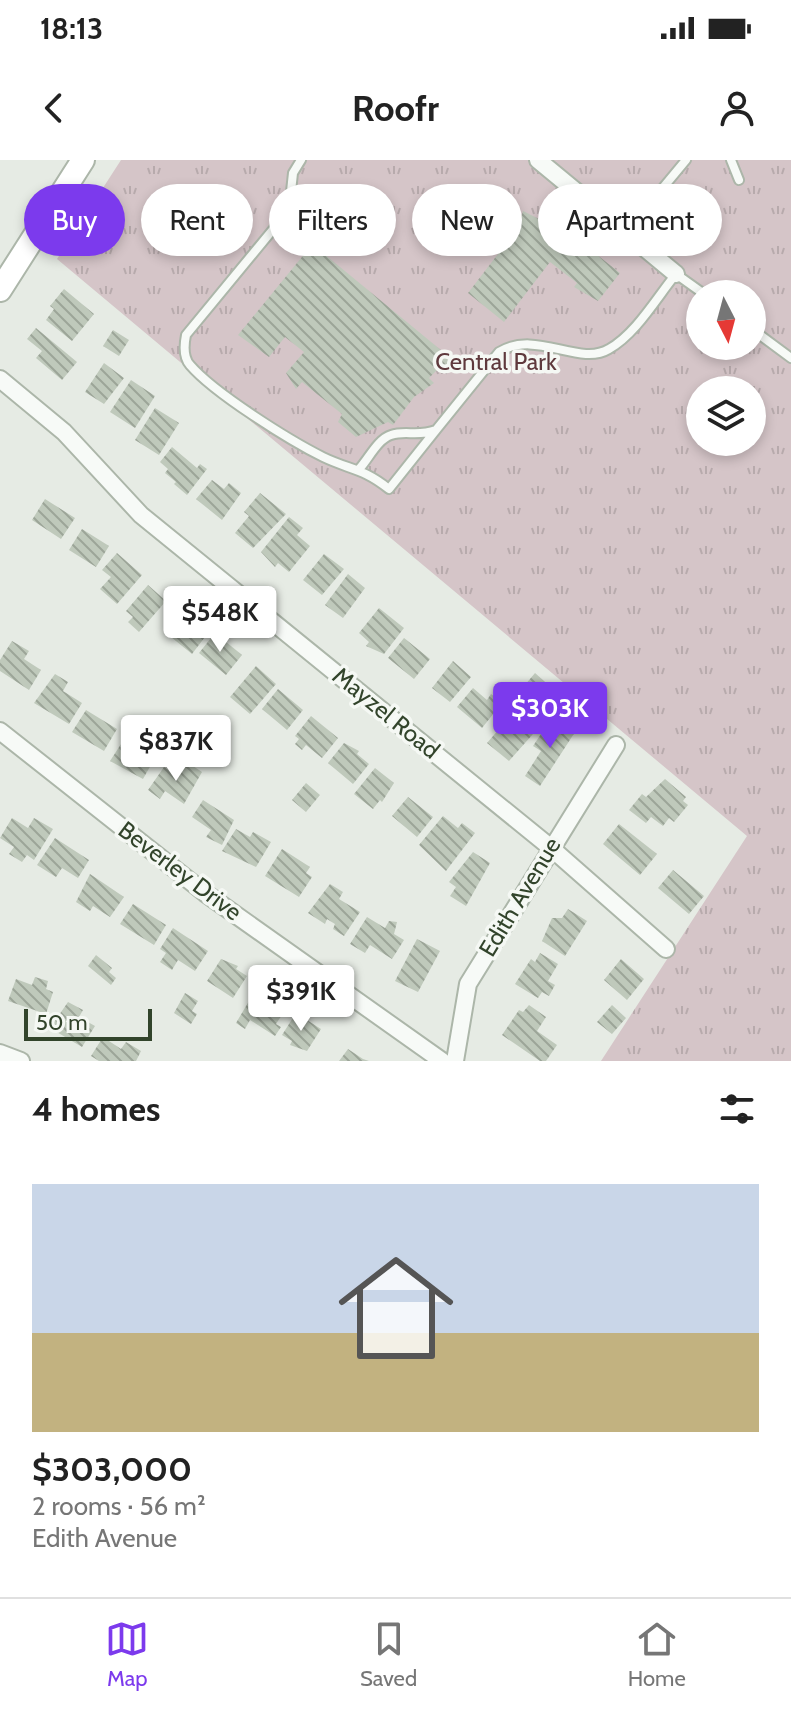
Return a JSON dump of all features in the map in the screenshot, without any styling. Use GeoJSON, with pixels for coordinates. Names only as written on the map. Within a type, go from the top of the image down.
{"type":"FeatureCollection","features":[{"type":"Feature","properties":{"kind":"main road"},"geometry":{"type":"LineString","coordinates":[[0,290],[83,160]]}},
{"type":"Feature","properties":{"kind":"street"},"geometry":{"type":"LineString","coordinates":[[538,160],[568,184]]}},
{"type":"Feature","properties":{"kind":"street"},"geometry":{"type":"LineString","coordinates":[[655,256],[676,274]]}},
{"type":"Feature","properties":{"kind":"street","name":"Mayzel Road"},"geometry":{"type":"LineString","coordinates":[[0,379],[64,432],[141,515],[550,847],[666,949]]}},
{"type":"Feature","properties":{"kind":"street","name":"Beverley Drive"},"geometry":{"type":"LineString","coordinates":[[0,731],[205,893],[442,1061]]}},
{"type":"Feature","properties":{"kind":"street","name":"Edith Avenue"},"geometry":{"type":"LineString","coordinates":[[455,1061],[468,984],[550,847],[616,745]]}},
{"type":"Feature","properties":{"kind":"street"},"geometry":{"type":"LineString","coordinates":[[0,1053],[21,1061]]}},
{"type":"Feature","properties":{"kind":"lane"},"geometry":{"type":"LineString","coordinates":[[301,160],[293,173],[289,210],[186,335],[185,355],[189,364],[251,413],[325,458],[360,468],[389,489],[499,352],[508,346],[534,344],[589,354],[607,351],[621,341],[676,274],[686,281]]}},
{"type":"Feature","properties":{"kind":"lane"},"geometry":{"type":"LineString","coordinates":[[666,184],[686,160]]}},
{"type":"Feature","properties":{"kind":"lane"},"geometry":{"type":"LineString","coordinates":[[731,160],[739,180]]}},
{"type":"Feature","properties":{"kind":"lane"},"geometry":{"type":"LineString","coordinates":[[766,339],[791,358]]}},
{"type":"Feature","properties":{"kind":"lane"},"geometry":{"type":"LineString","coordinates":[[360,468],[382,440],[393,434],[421,436],[436,430]]}},
{"type":"Feature","properties":{"kind":"green space","name":"Central Park"},"geometry":{"type":"Polygon","coordinates":[[[121,160],[791,160],[791,1061],[601,1061],[747,836],[57,259],[59,256],[125,256],[125,184],[105,184],[121,160]]]}},
{"type":"Feature","properties":{"kind":"building"},"geometry":{"type":"Polygon","coordinates":[[[523,211],[538,218],[538,256],[599,256],[620,273],[598,301],[574,287],[577,283],[550,262],[504,322],[468,293],[496,256],[522,256],[523,211]]]}},
{"type":"Feature","properties":{"kind":"building"},"geometry":{"type":"Polygon","coordinates":[[[303,256],[327,256],[453,360],[445,369],[436,363],[433,367],[437,370],[429,378],[434,383],[414,397],[393,425],[388,422],[356,437],[338,422],[342,414],[302,382],[296,389],[286,373],[304,352],[285,337],[269,357],[238,335],[303,256]]]}},
{"type":"Feature","properties":{"kind":"building"},"geometry":{"type":"Polygon","coordinates":[[[64,289],[94,314],[72,341],[46,320],[54,309],[50,306],[64,289]]]}},
{"type":"Feature","properties":{"kind":"building"},"geometry":{"type":"Polygon","coordinates":[[[36,328],[77,362],[62,380],[36,358],[42,351],[27,339],[36,328]]]}},
{"type":"Feature","properties":{"kind":"building"},"geometry":{"type":"Polygon","coordinates":[[[113,330],[129,340],[119,356],[103,346],[113,330]]]}},
{"type":"Feature","properties":{"kind":"building"},"geometry":{"type":"Polygon","coordinates":[[[104,363],[124,378],[104,404],[85,392],[104,363]]]}},
{"type":"Feature","properties":{"kind":"building"},"geometry":{"type":"Polygon","coordinates":[[[131,380],[155,396],[135,428],[110,412],[131,380]]]}},
{"type":"Feature","properties":{"kind":"building"},"geometry":{"type":"Polygon","coordinates":[[[155,408],[179,423],[159,455],[135,440],[155,408]]]}},
{"type":"Feature","properties":{"kind":"building"},"geometry":{"type":"Polygon","coordinates":[[[172,447],[197,468],[200,464],[207,469],[187,495],[165,473],[168,469],[160,462],[172,447]]]}},
{"type":"Feature","properties":{"kind":"building"},"geometry":{"type":"Polygon","coordinates":[[[212,480],[224,489],[229,483],[241,493],[222,520],[196,499],[212,480]]]}},
{"type":"Feature","properties":{"kind":"building"},"geometry":{"type":"Polygon","coordinates":[[[260,493],[286,514],[253,548],[235,533],[249,516],[244,512],[260,493]]]}},
{"type":"Feature","properties":{"kind":"building"},"geometry":{"type":"Polygon","coordinates":[[[45,499],[75,518],[61,539],[32,520],[45,499]]]}},
{"type":"Feature","properties":{"kind":"building"},"geometry":{"type":"Polygon","coordinates":[[[289,517],[303,528],[297,535],[310,546],[289,572],[278,563],[275,567],[261,552],[289,517]]]}},
{"type":"Feature","properties":{"kind":"building"},"geometry":{"type":"Polygon","coordinates":[[[82,529],[109,546],[96,567],[69,550],[82,529]]]}},
{"type":"Feature","properties":{"kind":"building"},"geometry":{"type":"Polygon","coordinates":[[[117,553],[142,575],[117,604],[100,589],[111,577],[102,570],[117,553]]]}},
{"type":"Feature","properties":{"kind":"building"},"geometry":{"type":"Polygon","coordinates":[[[324,554],[344,569],[322,595],[303,580],[324,554]]]}},
{"type":"Feature","properties":{"kind":"building"},"geometry":{"type":"Polygon","coordinates":[[[348,574],[365,588],[343,618],[325,605],[348,574]]]}},
{"type":"Feature","properties":{"kind":"building"},"geometry":{"type":"Polygon","coordinates":[[[148,585],[166,601],[139,632],[128,622],[133,617],[126,611],[148,585]]]}},
{"type":"Feature","properties":{"kind":"building"},"geometry":{"type":"Polygon","coordinates":[[[379,608],[404,628],[384,654],[366,646],[369,642],[359,633],[379,608]]]}},
{"type":"Feature","properties":{"kind":"building"},"geometry":{"type":"Polygon","coordinates":[[[182,613],[208,633],[192,654],[166,633],[182,613]]]}},
{"type":"Feature","properties":{"kind":"building"},"geometry":{"type":"Polygon","coordinates":[[[215,633],[242,655],[226,675],[199,653],[215,633]]]}},
{"type":"Feature","properties":{"kind":"building"},"geometry":{"type":"Polygon","coordinates":[[[404,638],[430,659],[414,679],[388,658],[404,638]]]}},
{"type":"Feature","properties":{"kind":"building"},"geometry":{"type":"Polygon","coordinates":[[[12,641],[29,651],[24,659],[41,670],[29,690],[0,671],[0,660],[12,641]]]}},
{"type":"Feature","properties":{"kind":"building"},"geometry":{"type":"Polygon","coordinates":[[[453,661],[471,677],[450,702],[432,688],[453,661]]]}},
{"type":"Feature","properties":{"kind":"building"},"geometry":{"type":"Polygon","coordinates":[[[256,666],[276,684],[250,714],[230,697],[256,666]]]}},
{"type":"Feature","properties":{"kind":"building"},"geometry":{"type":"Polygon","coordinates":[[[535,673],[546,683],[530,701],[519,692],[535,673]]]}},
{"type":"Feature","properties":{"kind":"building"},"geometry":{"type":"Polygon","coordinates":[[[55,674],[68,682],[63,691],[82,703],[69,724],[34,703],[55,674]]]}},
{"type":"Feature","properties":{"kind":"building"},"geometry":{"type":"Polygon","coordinates":[[[473,688],[487,700],[491,694],[498,699],[493,704],[498,708],[482,728],[457,707],[473,688]]]}},
{"type":"Feature","properties":{"kind":"building"},"geometry":{"type":"Polygon","coordinates":[[[278,689],[303,710],[287,730],[262,709],[278,689]]]}},
{"type":"Feature","properties":{"kind":"building"},"geometry":{"type":"Polygon","coordinates":[[[532,707],[549,716],[509,761],[487,743],[512,714],[521,720],[532,707]]]}},
{"type":"Feature","properties":{"kind":"building"},"geometry":{"type":"Polygon","coordinates":[[[86,710],[117,729],[104,751],[72,732],[86,710]]]}},
{"type":"Feature","properties":{"kind":"building"},"geometry":{"type":"Polygon","coordinates":[[[311,716],[338,738],[322,758],[306,745],[302,750],[295,744],[299,739],[295,736],[311,716]]]}},
{"type":"Feature","properties":{"kind":"building"},"geometry":{"type":"Polygon","coordinates":[[[559,717],[577,729],[540,786],[525,776],[541,751],[533,746],[543,731],[548,734],[559,717]]]}},
{"type":"Feature","properties":{"kind":"building"},"geometry":{"type":"Polygon","coordinates":[[[144,739],[160,749],[143,779],[110,761],[123,741],[138,750],[144,739]]]}},
{"type":"Feature","properties":{"kind":"building"},"geometry":{"type":"Polygon","coordinates":[[[344,743],[359,751],[357,754],[369,764],[353,784],[328,763],[344,743]]]}},
{"type":"Feature","properties":{"kind":"building"},"geometry":{"type":"Polygon","coordinates":[[[187,762],[202,772],[184,804],[165,791],[160,799],[148,790],[164,767],[178,776],[187,762]]]}},
{"type":"Feature","properties":{"kind":"building"},"geometry":{"type":"Polygon","coordinates":[[[375,768],[394,783],[382,802],[380,800],[373,809],[354,794],[375,768]]]}},
{"type":"Feature","properties":{"kind":"building"},"geometry":{"type":"Polygon","coordinates":[[[665,779],[686,797],[683,801],[688,805],[674,822],[669,818],[663,826],[651,817],[646,823],[629,810],[642,794],[646,797],[665,779]]]}},
{"type":"Feature","properties":{"kind":"building"},"geometry":{"type":"Polygon","coordinates":[[[306,783],[320,795],[306,812],[292,800],[306,783]]]}},
{"type":"Feature","properties":{"kind":"building"},"geometry":{"type":"Polygon","coordinates":[[[408,797],[433,817],[417,837],[392,816],[408,797]]]}},
{"type":"Feature","properties":{"kind":"building"},"geometry":{"type":"Polygon","coordinates":[[[203,800],[234,820],[222,845],[206,837],[211,830],[192,817],[203,800]]]}},
{"type":"Feature","properties":{"kind":"building"},"geometry":{"type":"Polygon","coordinates":[[[443,816],[458,828],[462,823],[475,833],[446,871],[419,845],[443,816]]]}},
{"type":"Feature","properties":{"kind":"building"},"geometry":{"type":"Polygon","coordinates":[[[12,818],[28,828],[34,818],[53,829],[34,860],[27,855],[22,862],[9,854],[14,847],[0,838],[12,818]]]}},
{"type":"Feature","properties":{"kind":"building"},"geometry":{"type":"Polygon","coordinates":[[[619,824],[657,854],[640,875],[603,844],[619,824]]]}},
{"type":"Feature","properties":{"kind":"building"},"geometry":{"type":"Polygon","coordinates":[[[236,829],[250,837],[253,832],[271,842],[256,867],[222,851],[236,829]]]}},
{"type":"Feature","properties":{"kind":"building"},"geometry":{"type":"Polygon","coordinates":[[[55,838],[89,860],[78,878],[62,868],[56,877],[37,865],[55,838]]]}},
{"type":"Feature","properties":{"kind":"building"},"geometry":{"type":"Polygon","coordinates":[[[282,849],[310,867],[306,873],[312,877],[299,897],[265,876],[282,849]]]}},
{"type":"Feature","properties":{"kind":"building"},"geometry":{"type":"Polygon","coordinates":[[[473,852],[490,863],[466,906],[450,896],[456,887],[449,882],[473,852]]]}},
{"type":"Feature","properties":{"kind":"building"},"geometry":{"type":"Polygon","coordinates":[[[673,870],[704,896],[689,914],[658,888],[673,870]]]}},
{"type":"Feature","properties":{"kind":"building"},"geometry":{"type":"Polygon","coordinates":[[[90,874],[124,897],[110,917],[93,906],[90,911],[76,902],[90,874]]]}},
{"type":"Feature","properties":{"kind":"building"},"geometry":{"type":"Polygon","coordinates":[[[330,884],[343,892],[339,899],[360,912],[344,936],[333,929],[335,924],[327,919],[325,924],[308,913],[330,884]]]}},
{"type":"Feature","properties":{"kind":"building"},"geometry":{"type":"Polygon","coordinates":[[[133,904],[166,925],[154,945],[120,924],[133,904]]]}},
{"type":"Feature","properties":{"kind":"building"},"geometry":{"type":"Polygon","coordinates":[[[568,909],[587,921],[565,956],[542,941],[552,918],[562,918],[568,909]]]}},
{"type":"Feature","properties":{"kind":"building"},"geometry":{"type":"Polygon","coordinates":[[[367,917],[385,928],[389,921],[397,922],[394,934],[404,940],[392,959],[370,945],[365,953],[350,944],[367,917]]]}},
{"type":"Feature","properties":{"kind":"building"},"geometry":{"type":"Polygon","coordinates":[[[173,928],[208,951],[195,971],[178,960],[172,970],[160,962],[166,953],[160,949],[173,928]]]}},
{"type":"Feature","properties":{"kind":"building"},"geometry":{"type":"Polygon","coordinates":[[[417,939],[440,951],[418,992],[395,981],[417,939]]]}},
{"type":"Feature","properties":{"kind":"building"},"geometry":{"type":"Polygon","coordinates":[[[540,953],[558,964],[548,981],[555,985],[549,996],[542,992],[538,998],[515,984],[531,959],[535,962],[540,953]]]}},
{"type":"Feature","properties":{"kind":"building"},"geometry":{"type":"Polygon","coordinates":[[[96,955],[112,968],[109,972],[116,978],[111,985],[88,966],[96,955]]]}},
{"type":"Feature","properties":{"kind":"building"},"geometry":{"type":"Polygon","coordinates":[[[221,959],[238,966],[236,969],[247,976],[233,998],[207,981],[221,959]]]}},
{"type":"Feature","properties":{"kind":"building"},"geometry":{"type":"Polygon","coordinates":[[[621,959],[644,979],[627,1000],[604,980],[621,959]]]}},
{"type":"Feature","properties":{"kind":"building"},"geometry":{"type":"Polygon","coordinates":[[[35,977],[48,981],[46,989],[53,992],[46,1014],[8,1001],[16,979],[32,985],[35,977]]]}},
{"type":"Feature","properties":{"kind":"building"},"geometry":{"type":"Polygon","coordinates":[[[185,993],[198,1001],[192,1011],[197,1014],[191,1024],[174,1013],[185,993]]]}},
{"type":"Feature","properties":{"kind":"building"},"geometry":{"type":"Polygon","coordinates":[[[252,996],[269,1007],[274,999],[287,1007],[276,1024],[281,1027],[275,1036],[250,1020],[245,1029],[236,1023],[252,996]]]}},
{"type":"Feature","properties":{"kind":"building"},"geometry":{"type":"Polygon","coordinates":[[[68,1002],[83,1010],[79,1017],[95,1026],[82,1047],[50,1028],[68,1002]]]}},
{"type":"Feature","properties":{"kind":"building"},"geometry":{"type":"Polygon","coordinates":[[[529,1005],[546,1017],[537,1031],[557,1045],[546,1061],[540,1061],[502,1035],[519,1010],[523,1012],[529,1005]]]}},
{"type":"Feature","properties":{"kind":"building"},"geometry":{"type":"Polygon","coordinates":[[[612,1005],[626,1018],[612,1034],[597,1022],[612,1005]]]}},
{"type":"Feature","properties":{"kind":"building"},"geometry":{"type":"Polygon","coordinates":[[[296,1013],[321,1029],[307,1051],[290,1045],[292,1041],[282,1035],[296,1013]]]}},
{"type":"Feature","properties":{"kind":"building"},"geometry":{"type":"Polygon","coordinates":[[[103,1037],[121,1049],[126,1042],[141,1051],[136,1061],[99,1061],[91,1056],[103,1037]]]}},
{"type":"Feature","properties":{"kind":"building"},"geometry":{"type":"Polygon","coordinates":[[[348,1049],[363,1059],[369,1061],[339,1061],[348,1049]]]}}]}
